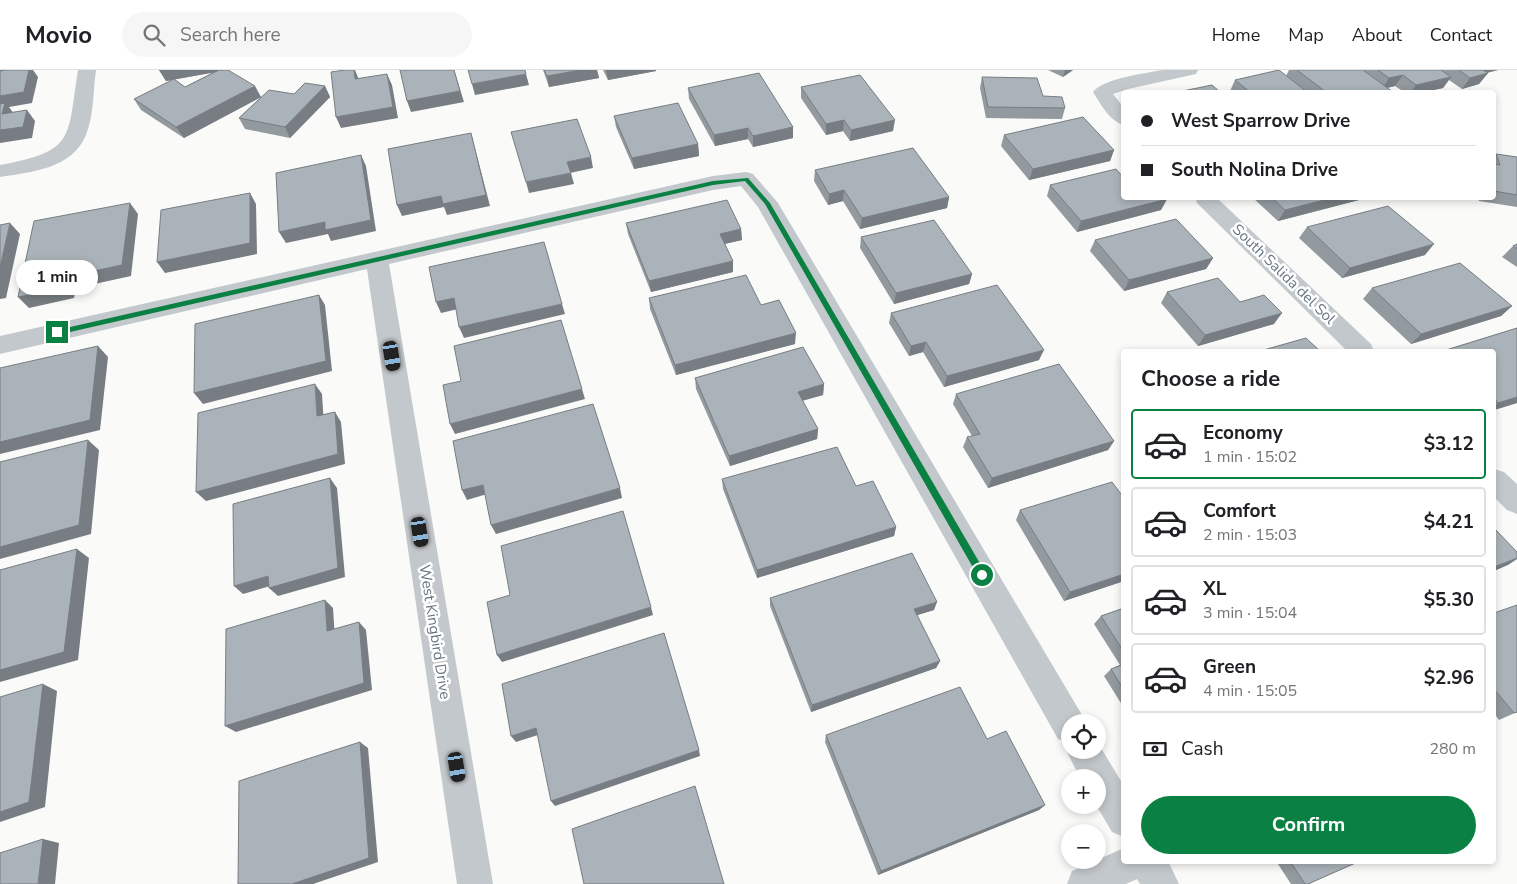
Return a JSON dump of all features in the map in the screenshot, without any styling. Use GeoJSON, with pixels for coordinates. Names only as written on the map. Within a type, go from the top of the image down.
{"type":"FeatureCollection","features":[{"type":"Feature","properties":{"kind":"street"},"geometry":{"type":"LineString","coordinates":[[0,171],[35,164],[63,153],[76,136],[87,70]]}},
{"type":"Feature","properties":{"kind":"street"},"geometry":{"type":"LineString","coordinates":[[1121,115],[1102,92],[1123,84],[1189,70]]}},
{"type":"Feature","properties":{"kind":"street"},"geometry":{"type":"LineString","coordinates":[[0,345],[713,183],[746,179],[767,203],[1062,714]]}},
{"type":"Feature","properties":{"kind":"street","name":"South Salida del Sol"},"geometry":{"type":"LineString","coordinates":[[1207,200],[1360,349]]}},
{"type":"Feature","properties":{"kind":"street","name":"West Kingbird Drive"},"geometry":{"type":"LineString","coordinates":[[376,261],[475,884]]}},
{"type":"Feature","properties":{"kind":"street"},"geometry":{"type":"LineString","coordinates":[[1496,482],[1517,502]]}},
{"type":"Feature","properties":{"kind":"street"},"geometry":{"type":"LineString","coordinates":[[1088,759],[1121,815]]}},
{"type":"Feature","properties":{"kind":"street"},"geometry":{"type":"LineString","coordinates":[[1085,884],[1129,864]]}},
{"type":"Feature","properties":{"kind":"street"},"geometry":{"type":"LineString","coordinates":[[1150,864],[1161,884]]}},
{"type":"Feature","properties":{"kind":"building"},"geometry":{"type":"Polygon","coordinates":[[[29,70],[24,92],[0,96],[0,71],[29,70]]]}},
{"type":"Feature","properties":{"kind":"building"},"geometry":{"type":"Polygon","coordinates":[[[219,70],[228,70],[255,86],[176,127],[134,99],[174,79],[185,87],[219,70]]]}},
{"type":"Feature","properties":{"kind":"building"},"geometry":{"type":"Polygon","coordinates":[[[354,70],[355,79],[387,74],[393,107],[336,117],[331,72],[354,70]]]}},
{"type":"Feature","properties":{"kind":"building"},"geometry":{"type":"Polygon","coordinates":[[[400,70],[454,70],[460,91],[407,101],[400,70]]]}},
{"type":"Feature","properties":{"kind":"building"},"geometry":{"type":"Polygon","coordinates":[[[468,70],[525,70],[526,74],[472,84],[468,70]]]}},
{"type":"Feature","properties":{"kind":"building"},"geometry":{"type":"Polygon","coordinates":[[[544,70],[581,70],[547,76],[544,70]]]}},
{"type":"Feature","properties":{"kind":"building"},"geometry":{"type":"Polygon","coordinates":[[[1279,70],[1304,90],[1248,90],[1235,80],[1279,70]]]}},
{"type":"Feature","properties":{"kind":"building"},"geometry":{"type":"Polygon","coordinates":[[[1297,70],[1363,70],[1390,90],[1323,90],[1297,70]]]}},
{"type":"Feature","properties":{"kind":"building"},"geometry":{"type":"Polygon","coordinates":[[[1378,70],[1441,70],[1451,77],[1416,85],[1403,75],[1389,78],[1378,70]]]}},
{"type":"Feature","properties":{"kind":"building"},"geometry":{"type":"Polygon","coordinates":[[[1459,70],[1483,70],[1488,73],[1470,78],[1459,70]]]}},
{"type":"Feature","properties":{"kind":"building"},"geometry":{"type":"Polygon","coordinates":[[[759,73],[793,127],[753,136],[748,128],[714,135],[688,88],[759,73]]]}},
{"type":"Feature","properties":{"kind":"building"},"geometry":{"type":"Polygon","coordinates":[[[860,75],[895,120],[851,130],[844,120],[826,124],[801,87],[860,75]]]}},
{"type":"Feature","properties":{"kind":"building"},"geometry":{"type":"Polygon","coordinates":[[[982,77],[1037,78],[1043,96],[1062,97],[1065,108],[988,107],[982,77]]]}},
{"type":"Feature","properties":{"kind":"building"},"geometry":{"type":"Polygon","coordinates":[[[305,83],[325,86],[285,127],[239,118],[269,90],[294,94],[305,83]]]}},
{"type":"Feature","properties":{"kind":"building"},"geometry":{"type":"Polygon","coordinates":[[[1212,85],[1218,90],[1188,90],[1212,85]]]}},
{"type":"Feature","properties":{"kind":"building"},"geometry":{"type":"Polygon","coordinates":[[[5,103],[2,114],[27,110],[23,127],[0,130],[0,104],[5,103]]]}},
{"type":"Feature","properties":{"kind":"building"},"geometry":{"type":"Polygon","coordinates":[[[678,103],[698,144],[632,158],[614,116],[678,103]]]}},
{"type":"Feature","properties":{"kind":"building"},"geometry":{"type":"Polygon","coordinates":[[[1083,117],[1114,150],[1033,169],[1004,135],[1083,117]]]}},
{"type":"Feature","properties":{"kind":"building"},"geometry":{"type":"Polygon","coordinates":[[[577,119],[591,157],[567,162],[571,173],[526,182],[511,132],[577,119]]]}},
{"type":"Feature","properties":{"kind":"building"},"geometry":{"type":"Polygon","coordinates":[[[471,133],[486,195],[443,204],[441,196],[397,205],[388,149],[471,133]]]}},
{"type":"Feature","properties":{"kind":"building"},"geometry":{"type":"Polygon","coordinates":[[[913,148],[949,197],[862,218],[844,190],[829,194],[815,170],[913,148]]]}},
{"type":"Feature","properties":{"kind":"building"},"geometry":{"type":"Polygon","coordinates":[[[1496,154],[1517,157],[1517,195],[1496,191],[1496,164],[1500,165],[1496,154]]]}},
{"type":"Feature","properties":{"kind":"building"},"geometry":{"type":"Polygon","coordinates":[[[361,155],[371,220],[325,230],[325,222],[279,232],[276,173],[361,155]]]}},
{"type":"Feature","properties":{"kind":"building"},"geometry":{"type":"Polygon","coordinates":[[[1116,169],[1121,175],[1121,200],[1163,200],[1081,221],[1050,185],[1116,169]]]}},
{"type":"Feature","properties":{"kind":"building"},"geometry":{"type":"Polygon","coordinates":[[[250,193],[250,243],[157,262],[161,210],[250,193]]]}},
{"type":"Feature","properties":{"kind":"building"},"geometry":{"type":"Polygon","coordinates":[[[727,200],[741,229],[720,234],[733,261],[649,281],[626,223],[727,200]]]}},
{"type":"Feature","properties":{"kind":"building"},"geometry":{"type":"Polygon","coordinates":[[[1274,200],[1324,200],[1285,210],[1274,200]]]}},
{"type":"Feature","properties":{"kind":"building"},"geometry":{"type":"Polygon","coordinates":[[[130,203],[122,265],[66,277],[65,288],[18,297],[34,221],[130,203]]]}},
{"type":"Feature","properties":{"kind":"building"},"geometry":{"type":"Polygon","coordinates":[[[1388,206],[1434,244],[1350,268],[1307,227],[1388,206]]]}},
{"type":"Feature","properties":{"kind":"building"},"geometry":{"type":"Polygon","coordinates":[[[1176,219],[1213,258],[1129,280],[1095,240],[1176,219]]]}},
{"type":"Feature","properties":{"kind":"building"},"geometry":{"type":"Polygon","coordinates":[[[934,220],[972,274],[896,293],[861,237],[934,220]]]}},
{"type":"Feature","properties":{"kind":"building"},"geometry":{"type":"Polygon","coordinates":[[[10,223],[0,267],[0,225],[10,223]]]}},
{"type":"Feature","properties":{"kind":"building"},"geometry":{"type":"Polygon","coordinates":[[[544,242],[562,304],[459,327],[454,298],[436,302],[429,267],[544,242]]]}},
{"type":"Feature","properties":{"kind":"building"},"geometry":{"type":"Polygon","coordinates":[[[1460,263],[1512,306],[1421,334],[1372,288],[1460,263]]]}},
{"type":"Feature","properties":{"kind":"building"},"geometry":{"type":"Polygon","coordinates":[[[746,275],[761,305],[779,300],[796,333],[675,365],[649,298],[746,275]]]}},
{"type":"Feature","properties":{"kind":"building"},"geometry":{"type":"Polygon","coordinates":[[[1218,278],[1240,302],[1264,295],[1282,313],[1205,335],[1167,292],[1218,278]]]}},
{"type":"Feature","properties":{"kind":"building"},"geometry":{"type":"Polygon","coordinates":[[[997,285],[1044,350],[947,376],[926,342],[911,346],[891,313],[997,285]]]}},
{"type":"Feature","properties":{"kind":"building"},"geometry":{"type":"Polygon","coordinates":[[[319,295],[326,361],[194,393],[195,324],[319,295]]]}},
{"type":"Feature","properties":{"kind":"building"},"geometry":{"type":"Polygon","coordinates":[[[561,320],[582,389],[450,424],[443,385],[461,381],[454,346],[561,320]]]}},
{"type":"Feature","properties":{"kind":"building"},"geometry":{"type":"Polygon","coordinates":[[[1517,328],[1517,397],[1498,403],[1496,400],[1496,349],[1449,349],[1517,328]]]}},
{"type":"Feature","properties":{"kind":"building"},"geometry":{"type":"Polygon","coordinates":[[[1306,338],[1318,349],[1267,349],[1306,338]]]}},
{"type":"Feature","properties":{"kind":"building"},"geometry":{"type":"Polygon","coordinates":[[[98,346],[90,420],[0,442],[0,368],[98,346]]]}},
{"type":"Feature","properties":{"kind":"building"},"geometry":{"type":"Polygon","coordinates":[[[803,347],[824,384],[798,392],[818,429],[729,456],[695,378],[803,347]]]}},
{"type":"Feature","properties":{"kind":"building"},"geometry":{"type":"Polygon","coordinates":[[[1059,364],[1114,441],[992,478],[967,437],[980,434],[956,394],[1059,364]]]}},
{"type":"Feature","properties":{"kind":"building"},"geometry":{"type":"Polygon","coordinates":[[[315,384],[317,416],[335,412],[338,454],[196,492],[198,413],[315,384]]]}},
{"type":"Feature","properties":{"kind":"building"},"geometry":{"type":"Polygon","coordinates":[[[593,404],[620,488],[491,525],[483,485],[462,490],[453,441],[593,404]]]}},
{"type":"Feature","properties":{"kind":"building"},"geometry":{"type":"Polygon","coordinates":[[[88,440],[79,525],[0,547],[0,462],[88,440]]]}},
{"type":"Feature","properties":{"kind":"building"},"geometry":{"type":"Polygon","coordinates":[[[837,447],[856,486],[873,481],[896,527],[757,570],[722,479],[837,447]]]}},
{"type":"Feature","properties":{"kind":"building"},"geometry":{"type":"Polygon","coordinates":[[[330,478],[338,568],[269,588],[268,576],[234,586],[233,504],[330,478]]]}},
{"type":"Feature","properties":{"kind":"building"},"geometry":{"type":"Polygon","coordinates":[[[1112,482],[1121,494],[1121,575],[1070,592],[1020,510],[1112,482]]]}},
{"type":"Feature","properties":{"kind":"building"},"geometry":{"type":"Polygon","coordinates":[[[623,511],[651,607],[497,655],[487,602],[510,595],[501,546],[623,511]]]}},
{"type":"Feature","properties":{"kind":"building"},"geometry":{"type":"Polygon","coordinates":[[[1496,530],[1517,552],[1517,558],[1496,566],[1496,530]]]}},
{"type":"Feature","properties":{"kind":"building"},"geometry":{"type":"Polygon","coordinates":[[[77,549],[64,652],[0,670],[0,570],[77,549]]]}},
{"type":"Feature","properties":{"kind":"building"},"geometry":{"type":"Polygon","coordinates":[[[912,553],[937,602],[914,609],[940,661],[812,705],[770,598],[912,553]]]}},
{"type":"Feature","properties":{"kind":"building"},"geometry":{"type":"Polygon","coordinates":[[[325,600],[327,631],[359,622],[364,683],[225,726],[226,629],[325,600]]]}},
{"type":"Feature","properties":{"kind":"building"},"geometry":{"type":"Polygon","coordinates":[[[1517,605],[1517,712],[1514,713],[1496,691],[1496,612],[1517,605]]]}},
{"type":"Feature","properties":{"kind":"building"},"geometry":{"type":"Polygon","coordinates":[[[1121,609],[1121,647],[1101,616],[1121,609]]]}},
{"type":"Feature","properties":{"kind":"building"},"geometry":{"type":"Polygon","coordinates":[[[664,633],[699,750],[551,801],[536,728],[511,736],[502,684],[664,633]]]}},
{"type":"Feature","properties":{"kind":"building"},"geometry":{"type":"Polygon","coordinates":[[[1121,665],[1121,685],[1111,669],[1121,665]]]}},
{"type":"Feature","properties":{"kind":"building"},"geometry":{"type":"Polygon","coordinates":[[[43,684],[29,802],[0,812],[0,697],[43,684]]]}},
{"type":"Feature","properties":{"kind":"building"},"geometry":{"type":"Polygon","coordinates":[[[960,687],[987,739],[1006,731],[1045,805],[881,871],[826,735],[960,687]]]}},
{"type":"Feature","properties":{"kind":"building"},"geometry":{"type":"Polygon","coordinates":[[[360,742],[369,858],[292,884],[238,884],[239,781],[360,742]]]}},
{"type":"Feature","properties":{"kind":"building"},"geometry":{"type":"Polygon","coordinates":[[[695,786],[724,884],[584,884],[572,829],[695,786]]]}},
{"type":"Feature","properties":{"kind":"building"},"geometry":{"type":"Polygon","coordinates":[[[43,839],[38,884],[0,884],[0,853],[43,839]]]}},
{"type":"Feature","properties":{"kind":"building"},"geometry":{"type":"Polygon","coordinates":[[[1292,864],[1353,864],[1308,884],[1305,884],[1292,864]]]}},
{"type":"Feature","properties":{"kind":"route"},"geometry":{"type":"LineString","coordinates":[[57,332],[713,183],[746,179],[767,203],[982,575]]}}]}
